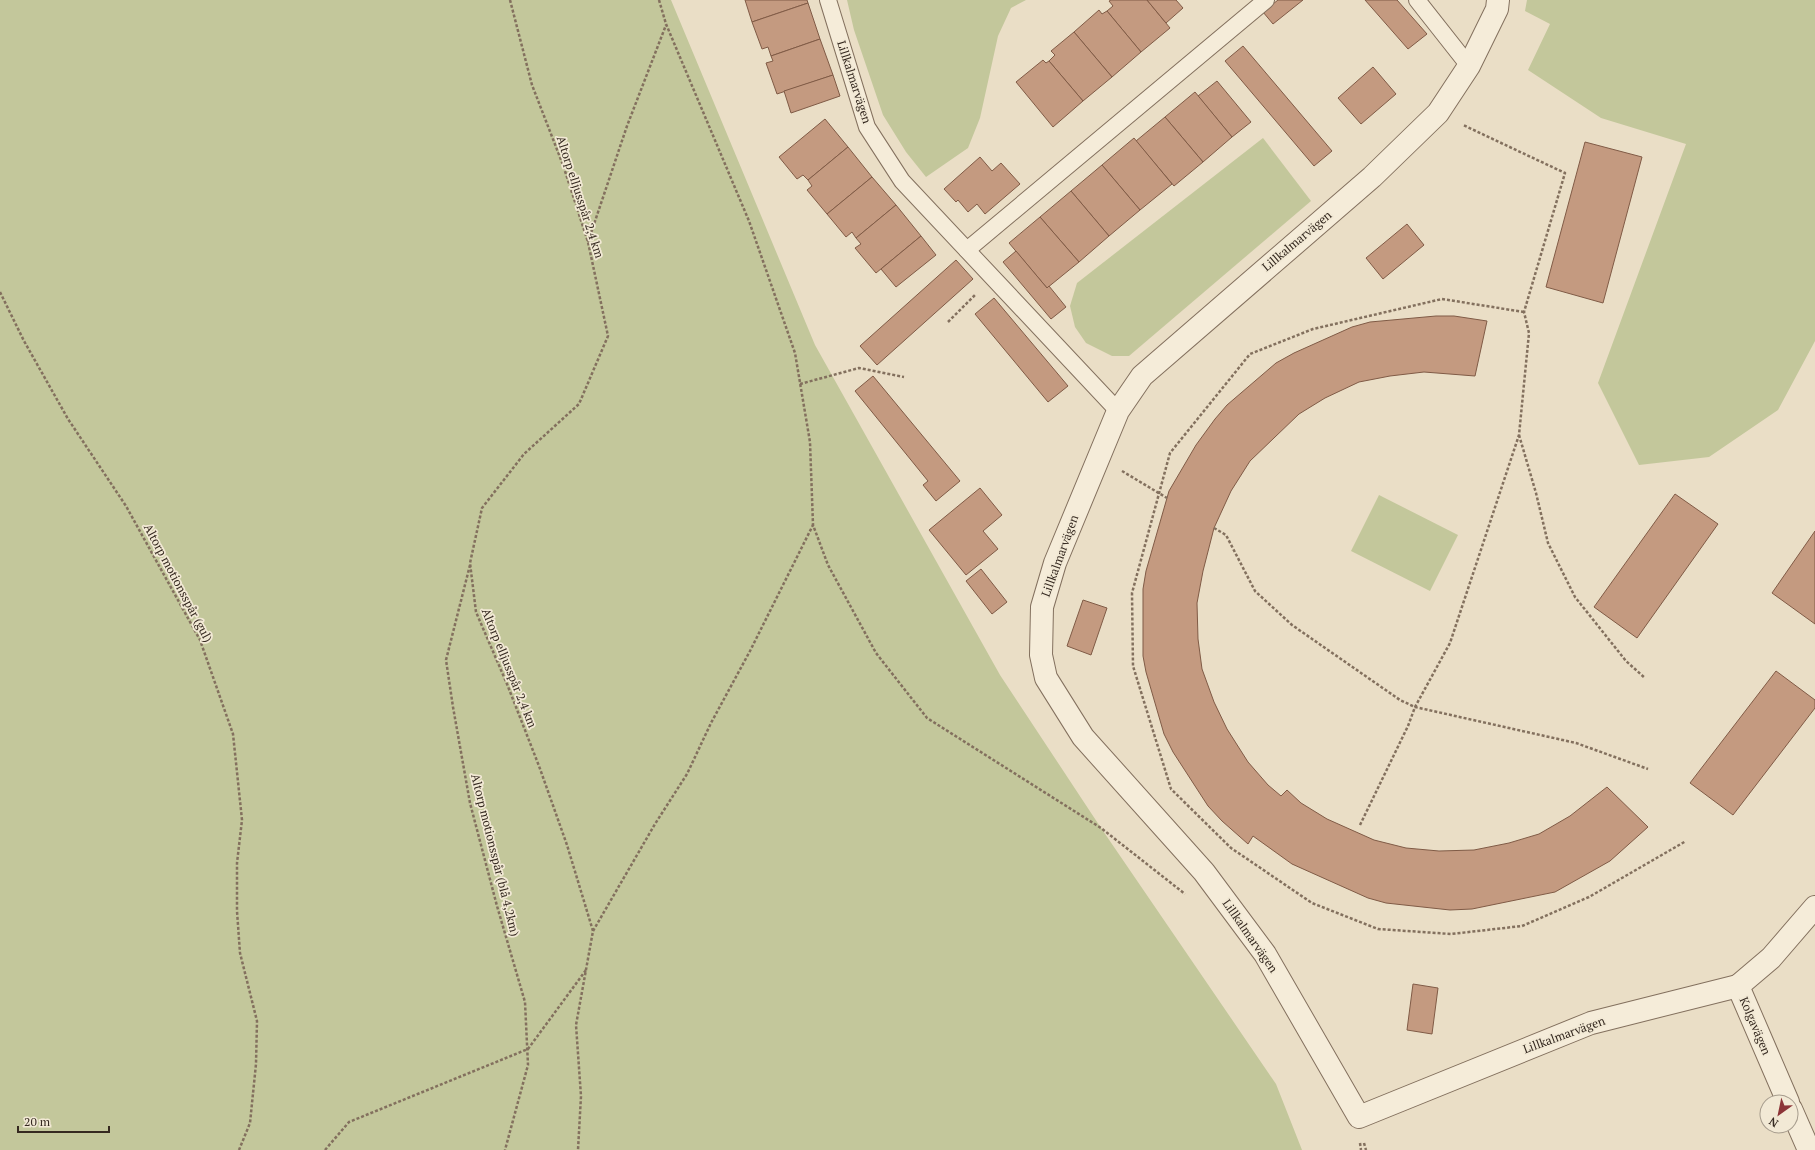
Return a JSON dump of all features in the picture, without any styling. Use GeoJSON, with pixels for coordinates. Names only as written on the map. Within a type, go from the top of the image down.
{"type":"FeatureCollection","features":[{"type":"Feature","properties":{"kind":"street","name":"Lillkalmarvägen"},"geometry":{"type":"LineString","coordinates":[[1498,0],[1497,9],[1469,66],[1438,113],[1372,177],[1142,376],[1118,410],[1055,563],[1042,607],[1041,654],[1046,678],[1082,737],[1204,872],[1265,954],[1359,1117],[1591,1023],[1738,986]]}},
{"type":"Feature","properties":{"kind":"street","name":"Kolgavägen"},"geometry":{"type":"LineString","coordinates":[[1785,1094],[1738,986],[1771,958],[1815,907]]}},
{"type":"Feature","properties":{"kind":"street"},"geometry":{"type":"LineString","coordinates":[[1799,1127],[1809,1150]]}},
{"type":"Feature","properties":{"kind":"lane","name":"Lillkalmarvägen"},"geometry":{"type":"LineString","coordinates":[[828,0],[867,127],[902,180],[1118,410]]}},
{"type":"Feature","properties":{"kind":"lane"},"geometry":{"type":"LineString","coordinates":[[967,250],[1266,0]]}},
{"type":"Feature","properties":{"kind":"lane"},"geometry":{"type":"LineString","coordinates":[[1417,0],[1469,66]]}},
{"type":"Feature","properties":{"kind":"path","name":"Altorp elljusspår 2,4 km"},"geometry":{"type":"LineString","coordinates":[[510,0],[532,85],[563,165],[588,242],[608,336],[579,404],[524,454],[482,508],[470,563],[476,612],[507,684],[539,766],[567,845],[593,932],[576,1024],[581,1096],[578,1150]]}},
{"type":"Feature","properties":{"kind":"path"},"geometry":{"type":"LineString","coordinates":[[658,0],[666,24],[749,222],[795,353],[810,442],[813,525],[828,566],[876,653],[927,718],[1101,828],[1187,896]]}},
{"type":"Feature","properties":{"kind":"path"},"geometry":{"type":"LineString","coordinates":[[588,242],[627,126],[666,24]]}},
{"type":"Feature","properties":{"kind":"path"},"geometry":{"type":"LineString","coordinates":[[1360,825],[1408,726],[1415,707],[1450,643],[1519,435],[1530,333],[1524,312],[1565,173],[1438,113]]}},
{"type":"Feature","properties":{"kind":"path"},"geometry":{"type":"LineString","coordinates":[[948,322],[993,277]]}},
{"type":"Feature","properties":{"kind":"path","name":"Altorp motionsspår (gul)"},"geometry":{"type":"LineString","coordinates":[[0,292],[24,341],[68,419],[126,506],[200,640],[233,734],[242,820],[237,895],[240,953],[257,1021],[256,1064],[250,1123],[239,1150]]}},
{"type":"Feature","properties":{"kind":"path"},"geometry":{"type":"LineString","coordinates":[[1524,312],[1442,299],[1313,329],[1250,354],[1170,453],[1132,593],[1133,666],[1171,789],[1231,848],[1312,903],[1378,929],[1451,934],[1522,926],[1589,897],[1686,841]]}},
{"type":"Feature","properties":{"kind":"path"},"geometry":{"type":"LineString","coordinates":[[800,384],[859,368],[904,377]]}},
{"type":"Feature","properties":{"kind":"path"},"geometry":{"type":"LineString","coordinates":[[1519,435],[1536,493],[1548,543],[1575,597],[1626,661],[1645,678]]}},
{"type":"Feature","properties":{"kind":"path"},"geometry":{"type":"LineString","coordinates":[[1099,457],[1167,498]]}},
{"type":"Feature","properties":{"kind":"path"},"geometry":{"type":"LineString","coordinates":[[593,932],[655,824],[687,774],[711,723],[750,651],[813,525]]}},
{"type":"Feature","properties":{"kind":"path"},"geometry":{"type":"LineString","coordinates":[[1214,528],[1226,535],[1255,590],[1292,625],[1378,686],[1415,707],[1576,743],[1648,769]]}},
{"type":"Feature","properties":{"kind":"path","name":"Altorp motionsspår (blå 4,2km)"},"geometry":{"type":"LineString","coordinates":[[470,563],[446,660],[470,803],[497,906],[525,1002],[528,1065],[505,1150]]}},
{"type":"Feature","properties":{"kind":"path"},"geometry":{"type":"LineString","coordinates":[[325,1150],[349,1122],[528,1048],[586,969]]}},
{"type":"Feature","properties":{"kind":"green space"},"geometry":{"type":"Polygon","coordinates":[[[0,0],[671,0],[815,345],[1000,675],[1101,828],[1276,1084],[1302,1150],[0,1150],[0,0]]]}},
{"type":"Feature","properties":{"kind":"green space"},"geometry":{"type":"Polygon","coordinates":[[[847,0],[1026,0],[1011,8],[998,36],[980,118],[968,148],[926,177],[906,152],[883,115],[854,30],[847,0]]]}},
{"type":"Feature","properties":{"kind":"green space"},"geometry":{"type":"Polygon","coordinates":[[[1527,0],[1815,0],[1815,341],[1778,410],[1709,457],[1639,465],[1598,383],[1686,144],[1601,118],[1528,70],[1550,24],[1525,11],[1527,0]]]}},
{"type":"Feature","properties":{"kind":"green space"},"geometry":{"type":"Polygon","coordinates":[[[1263,138],[1311,201],[1129,356],[1112,356],[1086,343],[1075,327],[1070,306],[1077,283],[1263,138]]]}},
{"type":"Feature","properties":{"kind":"green space"},"geometry":{"type":"Polygon","coordinates":[[[1379,495],[1458,535],[1430,591],[1351,551],[1379,495]]]}},
{"type":"Feature","properties":{"kind":"building"},"geometry":{"type":"Polygon","coordinates":[[[745,0],[807,0],[808,3],[752,22],[745,0]]]}},
{"type":"Feature","properties":{"kind":"building"},"geometry":{"type":"Polygon","coordinates":[[[1147,0],[1170,28],[1141,52],[1107,11],[1113,6],[1109,1],[1147,0]]]}},
{"type":"Feature","properties":{"kind":"building"},"geometry":{"type":"Polygon","coordinates":[[[1147,0],[1176,0],[1183,8],[1166,23],[1147,0]]]}},
{"type":"Feature","properties":{"kind":"building"},"geometry":{"type":"Polygon","coordinates":[[[1278,0],[1303,0],[1273,24],[1263,12],[1278,0]]]}},
{"type":"Feature","properties":{"kind":"building"},"geometry":{"type":"Polygon","coordinates":[[[1365,0],[1397,0],[1427,34],[1408,49],[1365,0]]]}},
{"type":"Feature","properties":{"kind":"building"},"geometry":{"type":"Polygon","coordinates":[[[808,3],[820,39],[771,56],[768,47],[762,49],[752,22],[808,3]]]}},
{"type":"Feature","properties":{"kind":"building"},"geometry":{"type":"Polygon","coordinates":[[[1099,10],[1102,14],[1107,11],[1141,52],[1112,77],[1074,32],[1099,10]]]}},
{"type":"Feature","properties":{"kind":"building"},"geometry":{"type":"Polygon","coordinates":[[[1074,32],[1112,77],[1083,101],[1049,61],[1055,55],[1051,51],[1074,32]]]}},
{"type":"Feature","properties":{"kind":"building"},"geometry":{"type":"Polygon","coordinates":[[[820,39],[833,75],[777,94],[766,63],[773,61],[771,56],[820,39]]]}},
{"type":"Feature","properties":{"kind":"building"},"geometry":{"type":"Polygon","coordinates":[[[1243,46],[1332,151],[1314,166],[1225,61],[1243,46]]]}},
{"type":"Feature","properties":{"kind":"building"},"geometry":{"type":"Polygon","coordinates":[[[1043,60],[1046,63],[1049,61],[1083,101],[1053,127],[1016,82],[1043,60]]]}},
{"type":"Feature","properties":{"kind":"building"},"geometry":{"type":"Polygon","coordinates":[[[1373,67],[1396,94],[1361,124],[1338,98],[1373,67]]]}},
{"type":"Feature","properties":{"kind":"building"},"geometry":{"type":"Polygon","coordinates":[[[833,75],[840,96],[791,113],[784,91],[833,75]]]}},
{"type":"Feature","properties":{"kind":"building"},"geometry":{"type":"Polygon","coordinates":[[[1217,81],[1251,122],[1232,137],[1198,96],[1217,81]]]}},
{"type":"Feature","properties":{"kind":"building"},"geometry":{"type":"Polygon","coordinates":[[[1195,92],[1232,137],[1203,162],[1165,117],[1195,92]]]}},
{"type":"Feature","properties":{"kind":"building"},"geometry":{"type":"Polygon","coordinates":[[[1165,117],[1203,162],[1174,186],[1136,141],[1165,117]]]}},
{"type":"Feature","properties":{"kind":"building"},"geometry":{"type":"Polygon","coordinates":[[[825,119],[848,147],[808,180],[803,175],[797,179],[779,157],[825,119]]]}},
{"type":"Feature","properties":{"kind":"building"},"geometry":{"type":"Polygon","coordinates":[[[1134,138],[1172,184],[1140,210],[1102,165],[1134,138]]]}},
{"type":"Feature","properties":{"kind":"building"},"geometry":{"type":"Polygon","coordinates":[[[1585,142],[1642,157],[1603,303],[1546,287],[1585,142]]]}},
{"type":"Feature","properties":{"kind":"building"},"geometry":{"type":"Polygon","coordinates":[[[848,147],[872,177],[827,214],[807,190],[812,186],[808,180],[848,147]]]}},
{"type":"Feature","properties":{"kind":"building"},"geometry":{"type":"Polygon","coordinates":[[[980,157],[992,171],[1001,163],[1020,184],[985,214],[977,204],[968,212],[958,200],[956,202],[944,189],[980,157]]]}},
{"type":"Feature","properties":{"kind":"building"},"geometry":{"type":"Polygon","coordinates":[[[1102,165],[1140,210],[1109,236],[1071,191],[1102,165]]]}},
{"type":"Feature","properties":{"kind":"building"},"geometry":{"type":"Polygon","coordinates":[[[872,177],[896,205],[856,238],[852,232],[846,237],[827,214],[872,177]]]}},
{"type":"Feature","properties":{"kind":"building"},"geometry":{"type":"Polygon","coordinates":[[[1071,191],[1109,236],[1079,262],[1040,217],[1071,191]]]}},
{"type":"Feature","properties":{"kind":"building"},"geometry":{"type":"Polygon","coordinates":[[[896,205],[921,236],[876,273],[855,248],[861,244],[856,238],[896,205]]]}},
{"type":"Feature","properties":{"kind":"building"},"geometry":{"type":"Polygon","coordinates":[[[1040,217],[1079,262],[1047,288],[1009,243],[1040,217]]]}},
{"type":"Feature","properties":{"kind":"building"},"geometry":{"type":"Polygon","coordinates":[[[1407,224],[1424,245],[1383,279],[1366,258],[1407,224]]]}},
{"type":"Feature","properties":{"kind":"building"},"geometry":{"type":"Polygon","coordinates":[[[921,236],[936,255],[896,287],[881,269],[921,236]]]}},
{"type":"Feature","properties":{"kind":"building"},"geometry":{"type":"Polygon","coordinates":[[[1016,251],[1047,288],[1049,286],[1066,307],[1051,319],[1003,262],[1016,251]]]}},
{"type":"Feature","properties":{"kind":"building"},"geometry":{"type":"Polygon","coordinates":[[[956,260],[973,279],[877,365],[860,346],[956,260]]]}},
{"type":"Feature","properties":{"kind":"building"},"geometry":{"type":"Polygon","coordinates":[[[994,298],[1068,386],[1048,402],[975,314],[994,298]]]}},
{"type":"Feature","properties":{"kind":"building"},"geometry":{"type":"Polygon","coordinates":[[[1436,316],[1454,316],[1487,321],[1475,376],[1424,372],[1390,376],[1359,382],[1325,398],[1299,414],[1250,461],[1231,491],[1214,528],[1203,571],[1197,603],[1198,639],[1202,669],[1214,702],[1227,729],[1248,762],[1268,785],[1281,796],[1287,790],[1301,803],[1327,819],[1374,840],[1406,848],[1439,851],[1474,850],[1509,843],[1539,834],[1570,816],[1607,787],[1648,827],[1610,861],[1555,892],[1472,909],[1450,910],[1386,903],[1368,898],[1292,864],[1253,836],[1248,844],[1222,821],[1208,806],[1173,752],[1164,734],[1146,672],[1143,656],[1143,589],[1146,571],[1169,491],[1196,445],[1227,405],[1276,363],[1294,353],[1352,327],[1370,322],[1436,316]]]}},
{"type":"Feature","properties":{"kind":"building"},"geometry":{"type":"Polygon","coordinates":[[[873,376],[960,481],[936,501],[923,485],[928,481],[855,391],[873,376]]]}},
{"type":"Feature","properties":{"kind":"building"},"geometry":{"type":"Polygon","coordinates":[[[980,488],[1002,515],[983,531],[998,549],[966,575],[929,530],[980,488]]]}},
{"type":"Feature","properties":{"kind":"building"},"geometry":{"type":"Polygon","coordinates":[[[1675,494],[1718,524],[1637,638],[1594,607],[1675,494]]]}},
{"type":"Feature","properties":{"kind":"building"},"geometry":{"type":"Polygon","coordinates":[[[1815,531],[1815,624],[1772,593],[1815,531]]]}},
{"type":"Feature","properties":{"kind":"building"},"geometry":{"type":"Polygon","coordinates":[[[981,569],[1007,602],[992,614],[966,581],[981,569]]]}},
{"type":"Feature","properties":{"kind":"building"},"geometry":{"type":"Polygon","coordinates":[[[1083,600],[1107,608],[1091,655],[1067,646],[1083,600]]]}},
{"type":"Feature","properties":{"kind":"building"},"geometry":{"type":"Polygon","coordinates":[[[1776,671],[1815,700],[1815,708],[1733,815],[1690,783],[1776,671]]]}},
{"type":"Feature","properties":{"kind":"building"},"geometry":{"type":"Polygon","coordinates":[[[1413,984],[1438,988],[1432,1034],[1407,1030],[1413,984]]]}}]}
